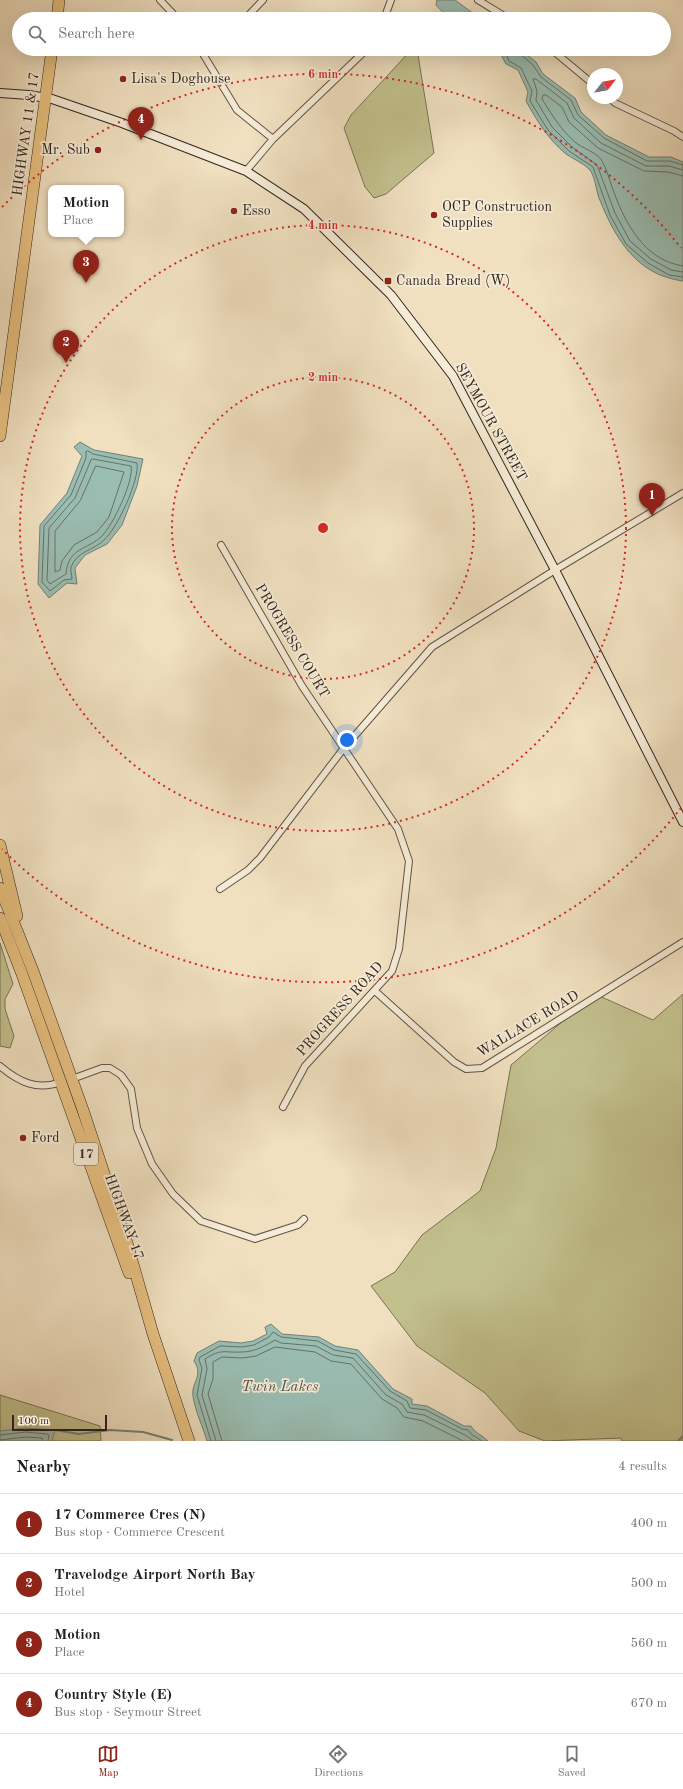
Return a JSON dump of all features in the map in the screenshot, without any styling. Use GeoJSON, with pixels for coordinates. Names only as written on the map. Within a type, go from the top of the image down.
{"type":"FeatureCollection","features":[{"type":"Feature","properties":{"kind":"highway"},"geometry":{"type":"LineString","coordinates":[[58,12],[59,0]]}},
{"type":"Feature","properties":{"kind":"highway","name":"HIGHWAY 11 & 17"},"geometry":{"type":"LineString","coordinates":[[0,436],[51,56]]}},
{"type":"Feature","properties":{"kind":"highway"},"geometry":{"type":"LineString","coordinates":[[0,417],[3,405]]}},
{"type":"Feature","properties":{"kind":"highway"},"geometry":{"type":"LineString","coordinates":[[0,845],[27,972]]}},
{"type":"Feature","properties":{"kind":"highway"},"geometry":{"type":"LineString","coordinates":[[0,888],[27,972]]}},
{"type":"Feature","properties":{"kind":"highway"},"geometry":{"type":"LineString","coordinates":[[0,906],[27,972]]}},
{"type":"Feature","properties":{"kind":"highway"},"geometry":{"type":"LineString","coordinates":[[0,918],[27,972]]}},
{"type":"Feature","properties":{"kind":"highway","name":"HIGHWAY 17"},"geometry":{"type":"LineString","coordinates":[[27,972],[127,1243],[153,1334],[189,1441]]}},
{"type":"Feature","properties":{"kind":"street"},"geometry":{"type":"LineString","coordinates":[[160,0],[171,12]]}},
{"type":"Feature","properties":{"kind":"street"},"geometry":{"type":"LineString","coordinates":[[252,12],[263,0]]}},
{"type":"Feature","properties":{"kind":"street"},"geometry":{"type":"LineString","coordinates":[[387,12],[391,0]]}},
{"type":"Feature","properties":{"kind":"street"},"geometry":{"type":"LineString","coordinates":[[478,0],[498,12]]}},
{"type":"Feature","properties":{"kind":"street"},"geometry":{"type":"LineString","coordinates":[[204,56],[237,110],[274,138]]}},
{"type":"Feature","properties":{"kind":"street"},"geometry":{"type":"LineString","coordinates":[[246,171],[274,138],[360,56]]}},
{"type":"Feature","properties":{"kind":"street"},"geometry":{"type":"LineString","coordinates":[[559,56],[587,79]]}},
{"type":"Feature","properties":{"kind":"street","name":"SEYMOUR STREET"},"geometry":{"type":"LineString","coordinates":[[0,93],[19,93],[46,98],[122,123],[246,171],[304,209],[391,294],[453,376],[555,570],[683,822]]}},
{"type":"Feature","properties":{"kind":"street"},"geometry":{"type":"LineString","coordinates":[[617,104],[674,131],[683,137]]}},
{"type":"Feature","properties":{"kind":"street"},"geometry":{"type":"LineString","coordinates":[[220,889],[248,870],[260,858],[344,748],[432,647],[555,570],[683,493]]}},
{"type":"Feature","properties":{"kind":"street","name":"PROGRESS COURT"},"geometry":{"type":"LineString","coordinates":[[221,545],[302,686],[344,748]]}},
{"type":"Feature","properties":{"kind":"street","name":"PROGRESS ROAD"},"geometry":{"type":"LineString","coordinates":[[283,1107],[305,1066],[392,971],[399,949],[409,861],[398,829],[344,748]]}},
{"type":"Feature","properties":{"kind":"street","name":"WALLACE ROAD"},"geometry":{"type":"LineString","coordinates":[[375,991],[454,1062],[466,1069],[482,1068],[683,942]]}},
{"type":"Feature","properties":{"kind":"street"},"geometry":{"type":"LineString","coordinates":[[0,1066],[14,1077],[32,1086],[45,1087],[102,1068],[110,1068],[121,1075],[131,1089],[137,1128],[152,1164],[173,1194],[201,1221],[255,1238],[298,1224],[304,1219]]}},
{"type":"Feature","properties":{"kind":"shaded area"},"geometry":{"type":"Polygon","coordinates":[[[406,56],[418,56],[434,153],[386,194],[374,198],[365,187],[344,128],[351,115],[406,56]]]}},
{"type":"Feature","properties":{"kind":"shaded area"},"geometry":{"type":"Polygon","coordinates":[[[0,943],[13,984],[5,999],[5,1009],[14,1036],[10,1048],[0,1046],[0,943]]]}},
{"type":"Feature","properties":{"kind":"shaded area"},"geometry":{"type":"Polygon","coordinates":[[[595,994],[653,1020],[683,994],[683,1441],[622,1441],[621,1438],[545,1441],[519,1431],[485,1393],[417,1346],[371,1286],[395,1272],[422,1235],[480,1191],[496,1148],[511,1065],[595,994]]]}},
{"type":"Feature","properties":{"kind":"shaded area"},"geometry":{"type":"Polygon","coordinates":[[[0,1395],[100,1426],[101,1441],[0,1441],[0,1395]]]}},
{"type":"Feature","properties":{"kind":"water"},"geometry":{"type":"Polygon","coordinates":[[[437,0],[455,0],[471,12],[443,12],[436,5],[437,0]]]}},
{"type":"Feature","properties":{"kind":"water"},"geometry":{"type":"Polygon","coordinates":[[[502,56],[529,56],[536,62],[543,74],[575,98],[581,112],[606,135],[649,157],[671,157],[683,162],[683,281],[652,271],[640,263],[629,252],[612,227],[605,213],[591,172],[584,165],[566,154],[543,129],[526,101],[528,92],[518,70],[506,64],[502,56]]]}},
{"type":"Feature","properties":{"kind":"water"},"geometry":{"type":"Polygon","coordinates":[[[80,442],[94,450],[143,459],[137,486],[122,525],[107,544],[85,555],[75,568],[77,584],[67,583],[49,598],[38,584],[40,525],[67,493],[82,456],[74,447],[80,442]]]}},
{"type":"Feature","properties":{"kind":"water","name":"Twin Lakes"},"geometry":{"type":"Polygon","coordinates":[[[271,1324],[282,1334],[319,1337],[335,1346],[358,1350],[393,1389],[412,1399],[412,1404],[427,1406],[464,1426],[471,1426],[488,1441],[207,1441],[197,1413],[193,1396],[198,1375],[197,1366],[194,1361],[197,1353],[219,1341],[241,1343],[253,1341],[267,1334],[265,1327],[271,1324]]]}},
{"type":"Feature","properties":{"kind":"water"},"geometry":{"type":"Polygon","coordinates":[[[25,1428],[55,1430],[52,1441],[0,1441],[0,1431],[25,1428]]]}},
{"type":"Feature","properties":{"kind":"waterway"},"geometry":{"type":"LineString","coordinates":[[55,1430],[79,1434],[110,1430],[143,1432],[172,1440]]}},
{"type":"Feature","properties":{"kind":"waterway"},"geometry":{"type":"LineString","coordinates":[[679,1440],[683,1436]]}},
{"type":"Feature","properties":{"kind":"place","name":"Lisa's Doghouse"},"geometry":{"type":"Point","coordinates":[123,79]}},
{"type":"Feature","properties":{"kind":"place","name":"Country Style (E)"},"geometry":{"type":"Point","coordinates":[141,140]}},
{"type":"Feature","properties":{"kind":"place","name":"Mr. Sub"},"geometry":{"type":"Point","coordinates":[98,150]}},
{"type":"Feature","properties":{"kind":"place","name":"Esso"},"geometry":{"type":"Point","coordinates":[234,211]}},
{"type":"Feature","properties":{"kind":"place","name":"OCP Construction Supplies"},"geometry":{"type":"Point","coordinates":[434,215]}},
{"type":"Feature","properties":{"kind":"place","name":"Canada Bread (W)"},"geometry":{"type":"Point","coordinates":[388,281]}},
{"type":"Feature","properties":{"kind":"place","name":"Motion"},"geometry":{"type":"Point","coordinates":[86,283]}},
{"type":"Feature","properties":{"kind":"place","name":"Travelodge Airport North Bay"},"geometry":{"type":"Point","coordinates":[66,363]}},
{"type":"Feature","properties":{"kind":"place","name":"17 Commerce Cres (N)"},"geometry":{"type":"Point","coordinates":[652,516]}},
{"type":"Feature","properties":{"kind":"place","name":"Ford"},"geometry":{"type":"Point","coordinates":[23,1138]}}]}
